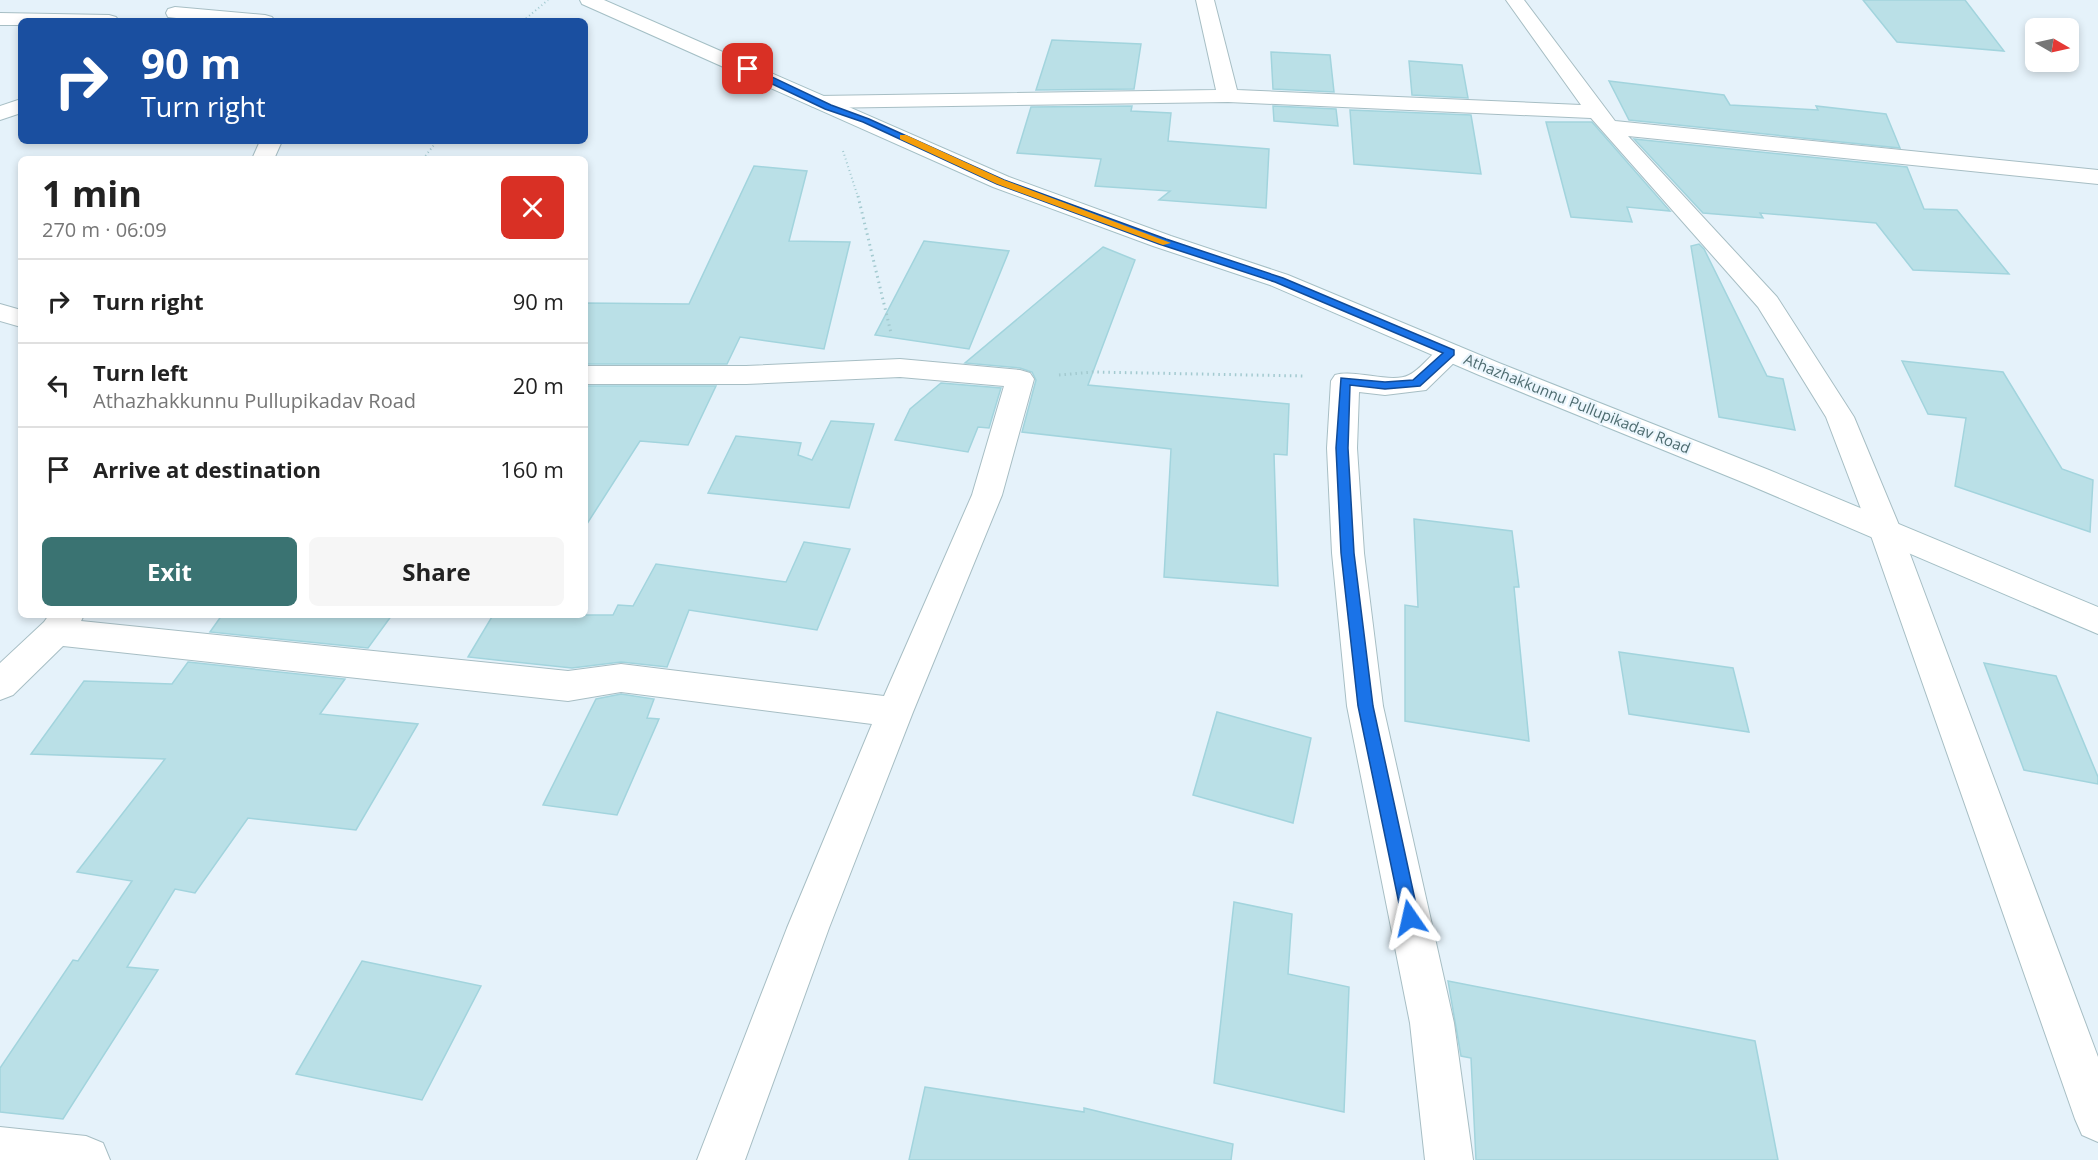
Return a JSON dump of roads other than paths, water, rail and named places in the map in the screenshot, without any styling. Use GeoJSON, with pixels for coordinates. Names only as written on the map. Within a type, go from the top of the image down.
{"type":"FeatureCollection","features":[{"type":"Feature","properties":{"kind":"street","name":"Athazhakkunnu Pullupikadav Road"},"geometry":{"type":"LineString","coordinates":[[589,0],[823,104],[866,120],[1001,182],[1162,241],[1279,280],[1885,530],[2098,621]]}},
{"type":"Feature","properties":{"kind":"street"},"geometry":{"type":"LineString","coordinates":[[1205,0],[1228,96]]}},
{"type":"Feature","properties":{"kind":"street"},"geometry":{"type":"LineString","coordinates":[[1515,0],[1602,120],[1768,303],[1840,417],[1885,530],[2098,1119]]}},
{"type":"Feature","properties":{"kind":"street"},"geometry":{"type":"LineString","coordinates":[[175,13],[232,18]]}},
{"type":"Feature","properties":{"kind":"street"},"geometry":{"type":"LineString","coordinates":[[0,19],[18,19]]}},
{"type":"Feature","properties":{"kind":"street"},"geometry":{"type":"LineString","coordinates":[[823,104],[1228,96],[1602,120],[2098,177]]}},
{"type":"Feature","properties":{"kind":"street"},"geometry":{"type":"LineString","coordinates":[[0,114],[18,106]]}},
{"type":"Feature","properties":{"kind":"street"},"geometry":{"type":"LineString","coordinates":[[0,312],[18,318]]}},
{"type":"Feature","properties":{"kind":"street"},"geometry":{"type":"LineString","coordinates":[[1449,1160],[1432,1023],[1365,706],[1348,553],[1342,448],[1345,381],[1385,386],[1416,384],[1450,352]]}},
{"type":"Feature","properties":{"kind":"street"},"geometry":{"type":"LineString","coordinates":[[588,375],[746,375],[900,368],[1020,379],[987,495],[895,712],[808,928],[720,1160]]}},
{"type":"Feature","properties":{"kind":"street"},"geometry":{"type":"LineString","coordinates":[[0,685],[61,623],[568,686],[621,678],[895,712]]}},
{"type":"Feature","properties":{"kind":"street"},"geometry":{"type":"LineString","coordinates":[[0,1151],[87,1160]]}}]}
